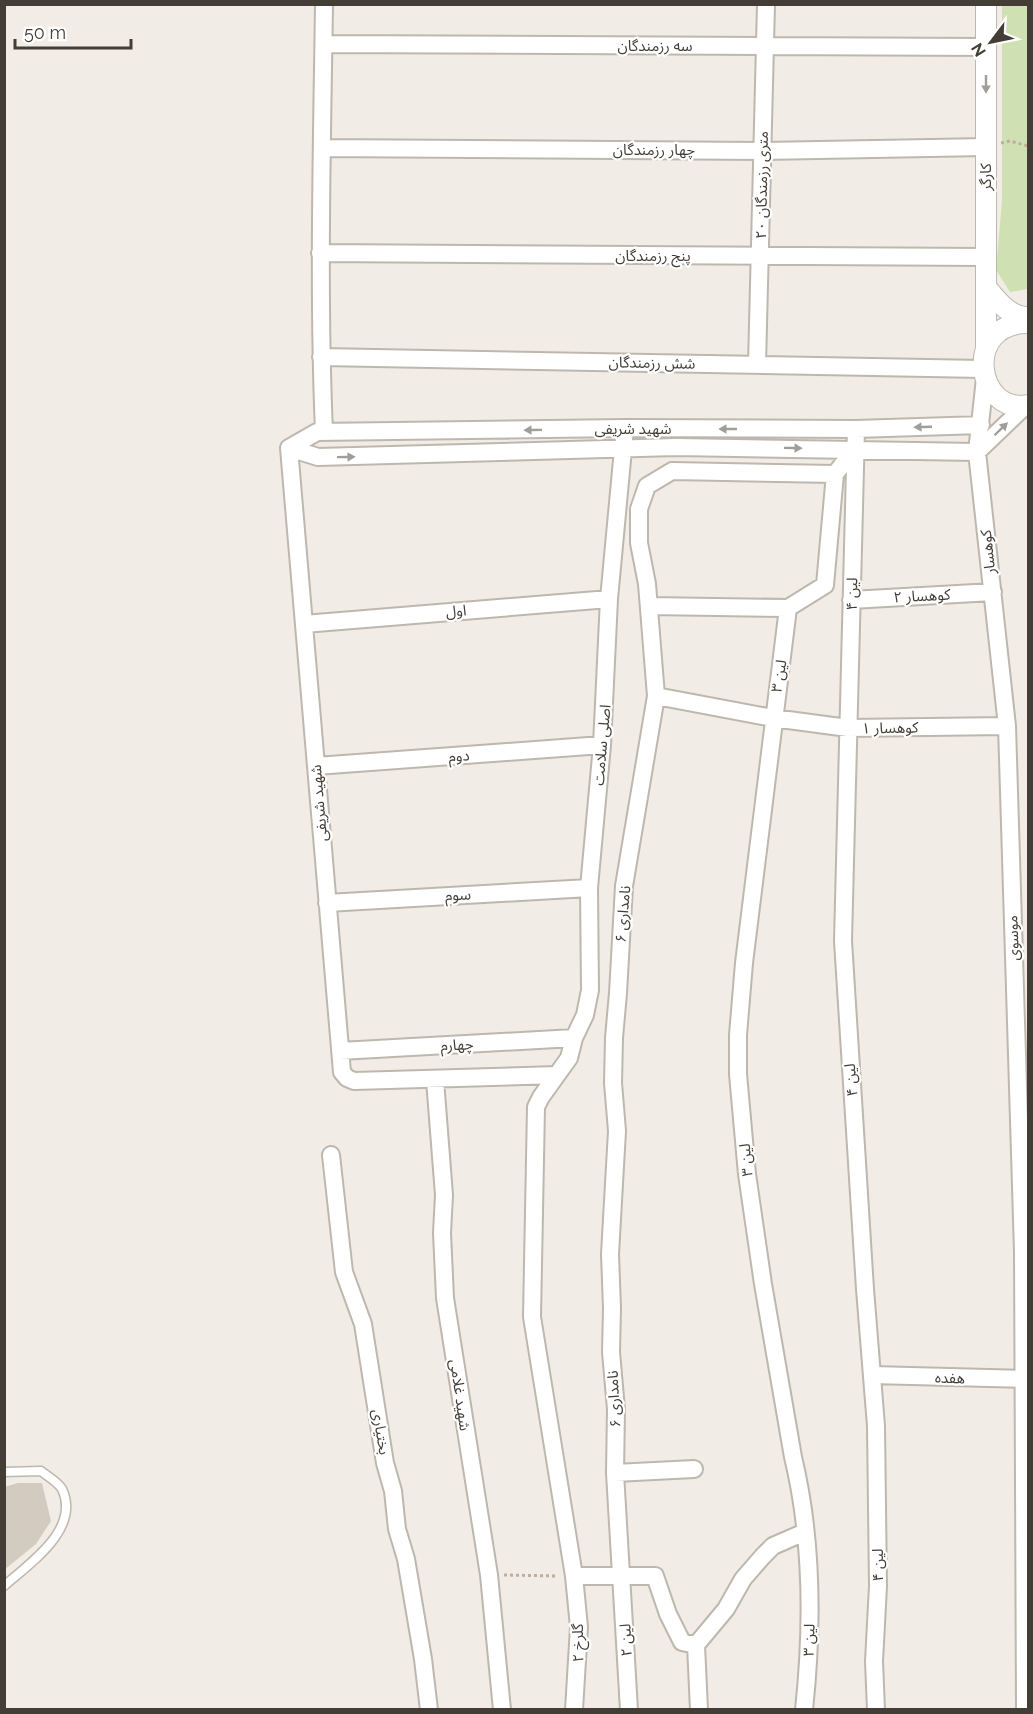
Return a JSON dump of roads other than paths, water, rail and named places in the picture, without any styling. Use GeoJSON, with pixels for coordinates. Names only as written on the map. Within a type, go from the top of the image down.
{"type":"FeatureCollection","features":[{"type":"Feature","properties":{"kind":"street"},"geometry":{"type":"LineString","coordinates":[[324,4],[320,253],[324,432]]}},
{"type":"Feature","properties":{"kind":"street","name":"۲۰ متری رزمندگان"},"geometry":{"type":"LineString","coordinates":[[757,365],[766,4]]}},
{"type":"Feature","properties":{"kind":"street","name":"کارگر"},"geometry":{"type":"LineString","coordinates":[[984,373],[986,349],[986,4]]}},
{"type":"Feature","properties":{"kind":"street","name":"سه رزمندگان"},"geometry":{"type":"LineString","coordinates":[[324,44],[986,47]]}},
{"type":"Feature","properties":{"kind":"street","name":"چهار رزمندگان"},"geometry":{"type":"LineString","coordinates":[[322,148],[763,151],[986,147]]}},
{"type":"Feature","properties":{"kind":"street","name":"پنج رزمندگان"},"geometry":{"type":"LineString","coordinates":[[320,253],[986,257]]}},
{"type":"Feature","properties":{"kind":"street"},"geometry":{"type":"LineString","coordinates":[[986,287],[1005,308],[1023,318],[1029,317]]}},
{"type":"Feature","properties":{"kind":"street"},"geometry":{"type":"LineString","coordinates":[[986,349],[997,332],[1015,323],[1029,323]]}},
{"type":"Feature","properties":{"kind":"street","name":"شش رزمندگان"},"geometry":{"type":"LineString","coordinates":[[321,357],[757,365],[984,373]]}},
{"type":"Feature","properties":{"kind":"street"},"geometry":{"type":"LineString","coordinates":[[984,373],[1000,399],[1014,406],[1027,406]]}},
{"type":"Feature","properties":{"kind":"street","name":"کوهسار"},"geometry":{"type":"LineString","coordinates":[[984,373],[977,452],[1007,726]]}},
{"type":"Feature","properties":{"kind":"street"},"geometry":{"type":"LineString","coordinates":[[977,452],[1027,406]]}},
{"type":"Feature","properties":{"kind":"street","name":"شهید شریفی"},"geometry":{"type":"LineString","coordinates":[[289,448],[317,432],[625,428],[856,429],[981,425]]}},
{"type":"Feature","properties":{"kind":"street","name":"اصلی سلامت"},"geometry":{"type":"LineString","coordinates":[[557,1076],[569,1058],[574,1038],[585,1015],[590,990],[589,888],[602,745],[609,599],[625,450],[625,428]]}},
{"type":"Feature","properties":{"kind":"street","name":"لین ۴"},"geometry":{"type":"LineString","coordinates":[[856,429],[843,941],[878,1452],[878,1587],[874,1661],[876,1710]]}},
{"type":"Feature","properties":{"kind":"street","name":"شهید شریفی"},"geometry":{"type":"LineString","coordinates":[[289,448],[318,457],[676,447],[977,452]]}},
{"type":"Feature","properties":{"kind":"street","name":"شهید شریفی"},"geometry":{"type":"LineString","coordinates":[[289,448],[342,1072],[354,1081],[557,1076]]}},
{"type":"Feature","properties":{"kind":"street"},"geometry":{"type":"LineString","coordinates":[[649,606],[788,608],[825,585],[835,474],[855,449]]}},
{"type":"Feature","properties":{"kind":"street","name":"نامداری ۶"},"geometry":{"type":"LineString","coordinates":[[619,1573],[615,1473],[616,1409],[610,1352],[612,1308],[610,1254],[617,1131],[613,1083],[614,1038],[624,886],[656,696],[647,584],[639,543],[639,509],[647,486],[672,471],[835,474]]}},
{"type":"Feature","properties":{"kind":"street","name":"کوهسار ۲"},"geometry":{"type":"LineString","coordinates":[[851,600],[993,592]]}},
{"type":"Feature","properties":{"kind":"street","name":"اول"},"geometry":{"type":"LineString","coordinates":[[303,624],[609,599]]}},
{"type":"Feature","properties":{"kind":"street","name":"لین ۳"},"geometry":{"type":"LineString","coordinates":[[788,608],[741,998],[738,1074],[747,1174],[763,1284],[799,1483],[809,1555],[810,1629],[804,1710]]}},
{"type":"Feature","properties":{"kind":"street","name":"کوهسار ۱"},"geometry":{"type":"LineString","coordinates":[[656,696],[773,718],[848,728],[1007,726]]}},
{"type":"Feature","properties":{"kind":"street","name":"موسوی"},"geometry":{"type":"LineString","coordinates":[[1007,726],[1026,1251],[1025,1710]]}},
{"type":"Feature","properties":{"kind":"street","name":"دوم"},"geometry":{"type":"LineString","coordinates":[[316,766],[602,745]]}},
{"type":"Feature","properties":{"kind":"street","name":"سوم"},"geometry":{"type":"LineString","coordinates":[[327,903],[589,888]]}},
{"type":"Feature","properties":{"kind":"street","name":"چهارم"},"geometry":{"type":"LineString","coordinates":[[339,1051],[574,1038]]}},
{"type":"Feature","properties":{"kind":"street","name":"گلرخ ۲"},"geometry":{"type":"LineString","coordinates":[[557,1076],[541,1096],[536,1107],[532,1317],[574,1576],[579,1627],[574,1710]]}},
{"type":"Feature","properties":{"kind":"street","name":"شهید غلامی"},"geometry":{"type":"LineString","coordinates":[[435,1080],[444,1195],[442,1233],[445,1298],[489,1575],[502,1710]]}},
{"type":"Feature","properties":{"kind":"street","name":"بختیاری"},"geometry":{"type":"LineString","coordinates":[[331,1155],[344,1272],[363,1324],[386,1463],[393,1491],[397,1529],[406,1559],[429,1710]]}},
{"type":"Feature","properties":{"kind":"street","name":"هفده"},"geometry":{"type":"LineString","coordinates":[[872,1375],[1026,1379]]}},
{"type":"Feature","properties":{"kind":"street"},"geometry":{"type":"LineString","coordinates":[[615,1473],[694,1469]]}},
{"type":"Feature","properties":{"kind":"street"},"geometry":{"type":"LineString","coordinates":[[699,1710],[696,1645],[726,1609],[743,1579],[762,1556],[773,1546],[805,1532]]}},
{"type":"Feature","properties":{"kind":"street"},"geometry":{"type":"LineString","coordinates":[[574,1576],[619,1573],[655,1576],[676,1632],[682,1642],[696,1645]]}},
{"type":"Feature","properties":{"kind":"street","name":"لین ۲"},"geometry":{"type":"LineString","coordinates":[[619,1573],[623,1601],[629,1710]]}},
{"type":"Feature","properties":{"kind":"lane"},"geometry":{"type":"LineString","coordinates":[[4,1472],[41,1471],[62,1488],[67,1511],[60,1531],[42,1553],[4,1586]]}}]}
